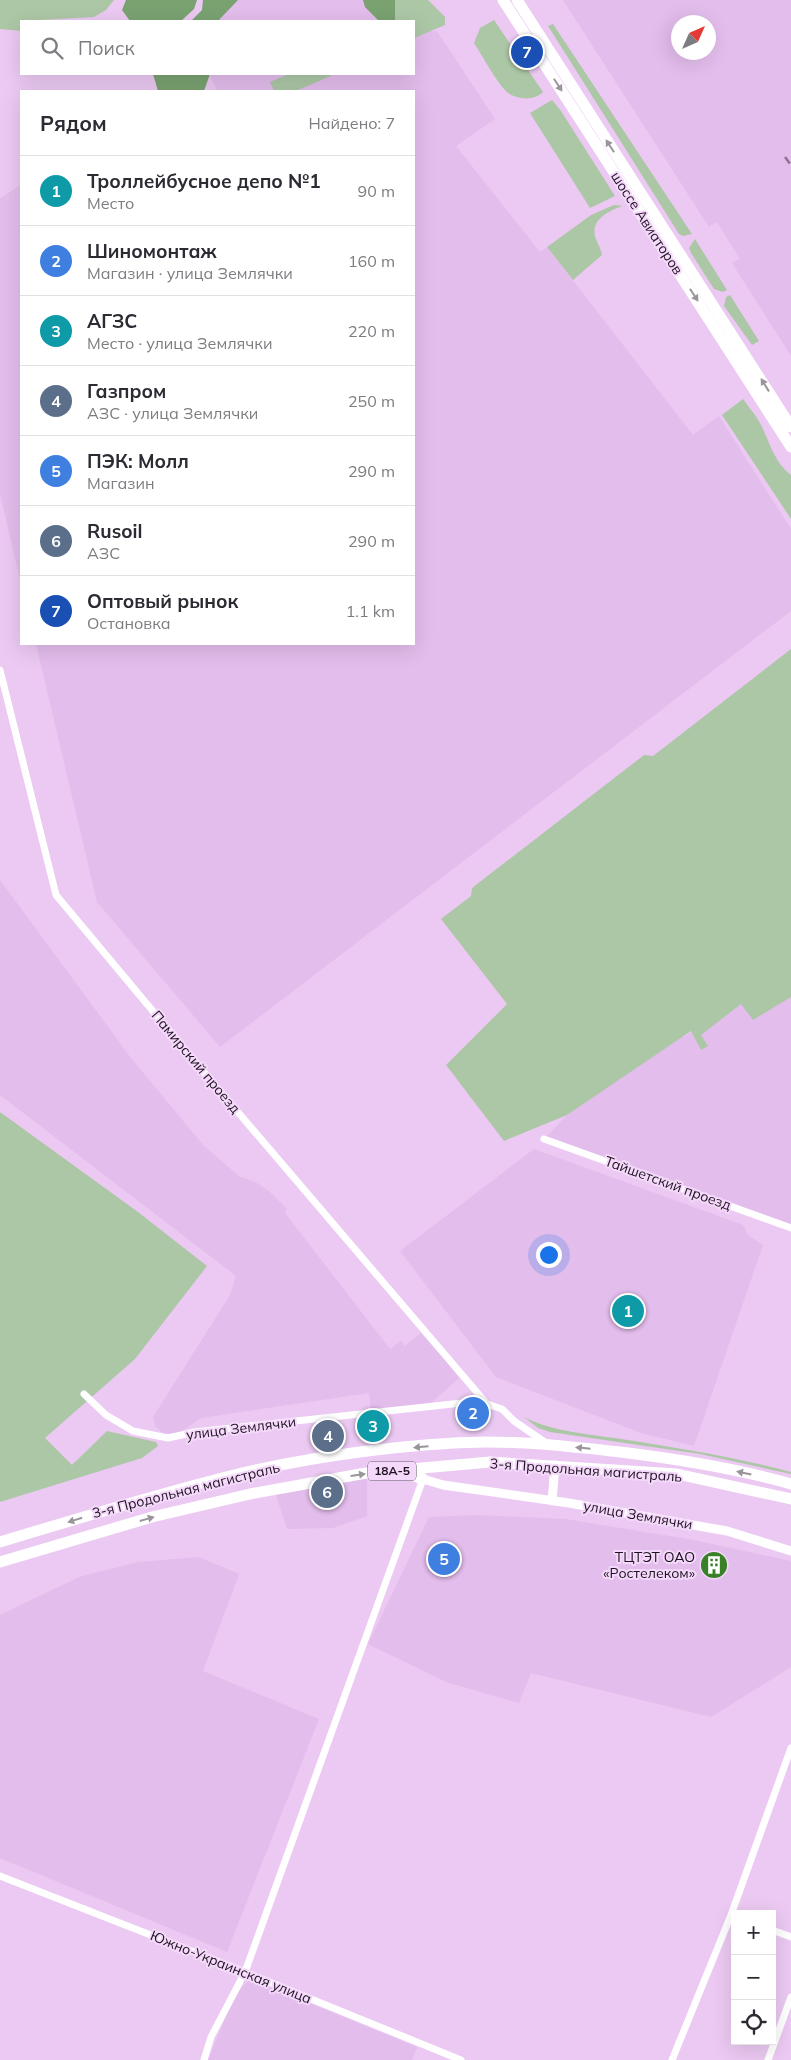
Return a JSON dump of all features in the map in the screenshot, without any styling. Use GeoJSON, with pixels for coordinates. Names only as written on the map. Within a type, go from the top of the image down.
{"type":"FeatureCollection","features":[{"type":"Feature","properties":{"kind":"main road","name":"шоссе Авиаторов"},"geometry":{"type":"LineString","coordinates":[[503,0],[791,447]]}},
{"type":"Feature","properties":{"kind":"main road","name":"шоссе Авиаторов"},"geometry":{"type":"LineString","coordinates":[[517,0],[791,427]]}},
{"type":"Feature","properties":{"kind":"main road","name":"3-я Продольная магистраль"},"geometry":{"type":"LineString","coordinates":[[0,1542],[206,1482],[326,1457],[486,1442],[549,1444],[680,1459],[791,1484]]}},
{"type":"Feature","properties":{"kind":"main road","name":"3-я Продольная магистраль"},"geometry":{"type":"LineString","coordinates":[[0,1562],[152,1517],[250,1494],[328,1479],[396,1470],[490,1462],[677,1474],[791,1499]]}},
{"type":"Feature","properties":{"kind":"main road"},"geometry":{"type":"LineString","coordinates":[[396,1470],[424,1479]]}},
{"type":"Feature","properties":{"kind":"street","name":"Памирский проезд"},"geometry":{"type":"LineString","coordinates":[[0,670],[56,894],[202,1070],[487,1404]]}},
{"type":"Feature","properties":{"kind":"street","name":"Тайшетский проезд"},"geometry":{"type":"LineString","coordinates":[[544,1139],[791,1228]]}},
{"type":"Feature","properties":{"kind":"street","name":"улица Землячки"},"geometry":{"type":"LineString","coordinates":[[84,1394],[106,1415],[124,1427],[133,1431],[168,1438],[195,1432],[462,1403],[487,1404],[502,1409],[514,1421],[549,1444]]}},
{"type":"Feature","properties":{"kind":"street"},"geometry":{"type":"LineString","coordinates":[[552,1501],[555,1465]]}},
{"type":"Feature","properties":{"kind":"street","name":"улица Землячки"},"geometry":{"type":"LineString","coordinates":[[424,1479],[443,1485],[552,1501],[726,1531],[791,1551]]}},
{"type":"Feature","properties":{"kind":"street"},"geometry":{"type":"LineString","coordinates":[[204,2060],[211,2037],[245,1972],[424,1479]]}},
{"type":"Feature","properties":{"kind":"street"},"geometry":{"type":"LineString","coordinates":[[735,1910],[791,1748]]}},
{"type":"Feature","properties":{"kind":"street","name":"Южно-Украинская улица"},"geometry":{"type":"LineString","coordinates":[[0,1876],[245,1972],[461,2060]]}},
{"type":"Feature","properties":{"kind":"street"},"geometry":{"type":"LineString","coordinates":[[672,2060],[731,1921]]}},
{"type":"Feature","properties":{"kind":"street"},"geometry":{"type":"LineString","coordinates":[[776,1931],[791,1937]]}},
{"type":"Feature","properties":{"kind":"street"},"geometry":{"type":"LineString","coordinates":[[768,2060],[791,1997]]}},
{"type":"Feature","properties":{"kind":"shaded area"},"geometry":{"type":"Polygon","coordinates":[[[207,0],[382,0],[388,20],[204,20],[207,0]]]}},
{"type":"Feature","properties":{"kind":"shaded area"},"geometry":{"type":"Polygon","coordinates":[[[563,0],[791,0],[791,356],[732,263],[740,259],[717,222],[709,227],[563,0]]]}},
{"type":"Feature","properties":{"kind":"shaded area"},"geometry":{"type":"Polygon","coordinates":[[[415,30],[437,31],[495,119],[456,146],[540,252],[547,247],[693,435],[719,416],[791,529],[791,611],[220,1047],[97,902],[36,645],[415,645],[415,90],[217,90],[209,75],[415,75],[415,30]]]}},
{"type":"Feature","properties":{"kind":"shaded area"},"geometry":{"type":"Polygon","coordinates":[[[20,186],[20,580],[0,494],[0,198],[20,186]]]}},
{"type":"Feature","properties":{"kind":"shaded area"},"geometry":{"type":"Polygon","coordinates":[[[0,880],[131,1058],[204,1146],[239,1176],[257,1183],[270,1192],[286,1208],[285,1213],[390,1349],[401,1341],[405,1346],[421,1333],[445,1360],[459,1378],[428,1406],[371,1411],[369,1393],[201,1418],[177,1434],[163,1433],[155,1426],[153,1417],[230,1295],[236,1276],[0,1095],[0,880]]]}},
{"type":"Feature","properties":{"kind":"shaded area"},"geometry":{"type":"Polygon","coordinates":[[[791,954],[791,1227],[544,1139],[567,1115],[676,1039],[686,1036],[791,954]]]}},
{"type":"Feature","properties":{"kind":"shaded area"},"geometry":{"type":"Polygon","coordinates":[[[534,1149],[743,1225],[748,1235],[763,1245],[694,1446],[641,1433],[496,1377],[400,1251],[534,1149]]]}},
{"type":"Feature","properties":{"kind":"shaded area"},"geometry":{"type":"Polygon","coordinates":[[[367,1478],[367,1516],[333,1528],[287,1529],[276,1495],[367,1478]]]}},
{"type":"Feature","properties":{"kind":"shaded area"},"geometry":{"type":"Polygon","coordinates":[[[477,1515],[566,1519],[694,1540],[791,1561],[791,1667],[711,1717],[531,1673],[519,1703],[446,1682],[368,1644],[429,1517],[477,1515]]]}},
{"type":"Feature","properties":{"kind":"shaded area"},"geometry":{"type":"Polygon","coordinates":[[[199,1557],[239,1574],[203,1671],[319,1719],[227,1952],[0,1858],[0,1615],[79,1577],[138,1562],[199,1557]]]}},
{"type":"Feature","properties":{"kind":"shaded area"},"geometry":{"type":"Polygon","coordinates":[[[250,1979],[417,2047],[412,2060],[208,2060],[235,1995],[250,1979]]]}},
{"type":"Feature","properties":{"kind":"green space"},"geometry":{"type":"Polygon","coordinates":[[[0,0],[114,0],[106,10],[94,17],[20,20],[20,31],[0,29],[0,0]]]}},
{"type":"Feature","properties":{"kind":"green space"},"geometry":{"type":"Polygon","coordinates":[[[126,0],[197,0],[194,9],[182,20],[129,20],[122,10],[126,0]]]}},
{"type":"Feature","properties":{"kind":"green space"},"geometry":{"type":"Polygon","coordinates":[[[203,0],[238,0],[219,20],[192,20],[202,10],[203,0]]]}},
{"type":"Feature","properties":{"kind":"green space"},"geometry":{"type":"Polygon","coordinates":[[[363,0],[395,0],[395,20],[378,20],[365,7],[363,0]]]}},
{"type":"Feature","properties":{"kind":"green space"},"geometry":{"type":"Polygon","coordinates":[[[395,0],[428,0],[445,17],[445,25],[415,38],[415,20],[395,20],[395,0]]]}},
{"type":"Feature","properties":{"kind":"green space"},"geometry":{"type":"Polygon","coordinates":[[[494,20],[543,92],[540,95],[530,98],[515,97],[503,88],[494,76],[474,43],[480,28],[494,20]]]}},
{"type":"Feature","properties":{"kind":"green space"},"geometry":{"type":"Polygon","coordinates":[[[553,24],[692,234],[683,236],[679,234],[548,26],[553,24]]]}},
{"type":"Feature","properties":{"kind":"green space"},"geometry":{"type":"Polygon","coordinates":[[[153,75],[210,75],[204,90],[158,90],[153,75]]]}},
{"type":"Feature","properties":{"kind":"green space"},"geometry":{"type":"Polygon","coordinates":[[[287,75],[333,75],[298,90],[274,90],[270,82],[287,75]]]}},
{"type":"Feature","properties":{"kind":"green space"},"geometry":{"type":"Polygon","coordinates":[[[552,100],[615,196],[590,208],[530,113],[552,100]]]}},
{"type":"Feature","properties":{"kind":"green space"},"geometry":{"type":"Polygon","coordinates":[[[614,205],[623,206],[603,216],[596,225],[595,236],[602,255],[573,280],[547,247],[591,215],[614,205]]]}},
{"type":"Feature","properties":{"kind":"green space"},"geometry":{"type":"Polygon","coordinates":[[[695,239],[727,290],[723,292],[714,289],[691,253],[689,248],[695,239]]]}},
{"type":"Feature","properties":{"kind":"green space"},"geometry":{"type":"Polygon","coordinates":[[[730,295],[759,341],[752,345],[724,306],[726,297],[730,295]]]}},
{"type":"Feature","properties":{"kind":"green space"},"geometry":{"type":"Polygon","coordinates":[[[743,399],[759,422],[776,458],[791,475],[791,519],[722,415],[743,399]]]}},
{"type":"Feature","properties":{"kind":"green space"},"geometry":{"type":"Polygon","coordinates":[[[791,649],[791,997],[753,1020],[741,1004],[701,1035],[708,1046],[701,1050],[691,1031],[567,1115],[504,1141],[446,1065],[507,1004],[441,919],[471,896],[472,888],[644,755],[653,756],[791,649]]]}},
{"type":"Feature","properties":{"kind":"green space"},"geometry":{"type":"Polygon","coordinates":[[[0,1112],[138,1212],[207,1266],[135,1359],[45,1438],[72,1465],[107,1431],[156,1442],[158,1446],[142,1458],[0,1502],[0,1112]]]}},
{"type":"Feature","properties":{"kind":"green space"},"geometry":{"type":"Polygon","coordinates":[[[524,1417],[559,1429],[728,1457],[791,1472],[791,1474],[700,1454],[550,1432],[538,1428],[524,1417]]]}},
{"type":"Feature","properties":{"kind":"railway"},"geometry":{"type":"LineString","coordinates":[[785,157],[791,165]]}},
{"type":"Feature","properties":{"kind":"place","name":"Оптовый рынок"},"geometry":{"type":"Point","coordinates":[527,52]}},
{"type":"Feature","properties":{"kind":"place","name":"Троллейбусное депо №1"},"geometry":{"type":"Point","coordinates":[628,1311]}},
{"type":"Feature","properties":{"kind":"place","name":"Шиномонтаж"},"geometry":{"type":"Point","coordinates":[473,1413]}},
{"type":"Feature","properties":{"kind":"place","name":"АГЗС"},"geometry":{"type":"Point","coordinates":[373,1426]}},
{"type":"Feature","properties":{"kind":"place","name":"Газпром"},"geometry":{"type":"Point","coordinates":[328,1436]}},
{"type":"Feature","properties":{"kind":"place","name":"Rusoil"},"geometry":{"type":"Point","coordinates":[327,1492]}},
{"type":"Feature","properties":{"kind":"place","name":"ПЭК: Молл"},"geometry":{"type":"Point","coordinates":[444,1559]}},
{"type":"Feature","properties":{"kind":"place","name":"ТЦТЭТ ОАО «Ростелеком»"},"geometry":{"type":"Point","coordinates":[714,1565]}}]}
